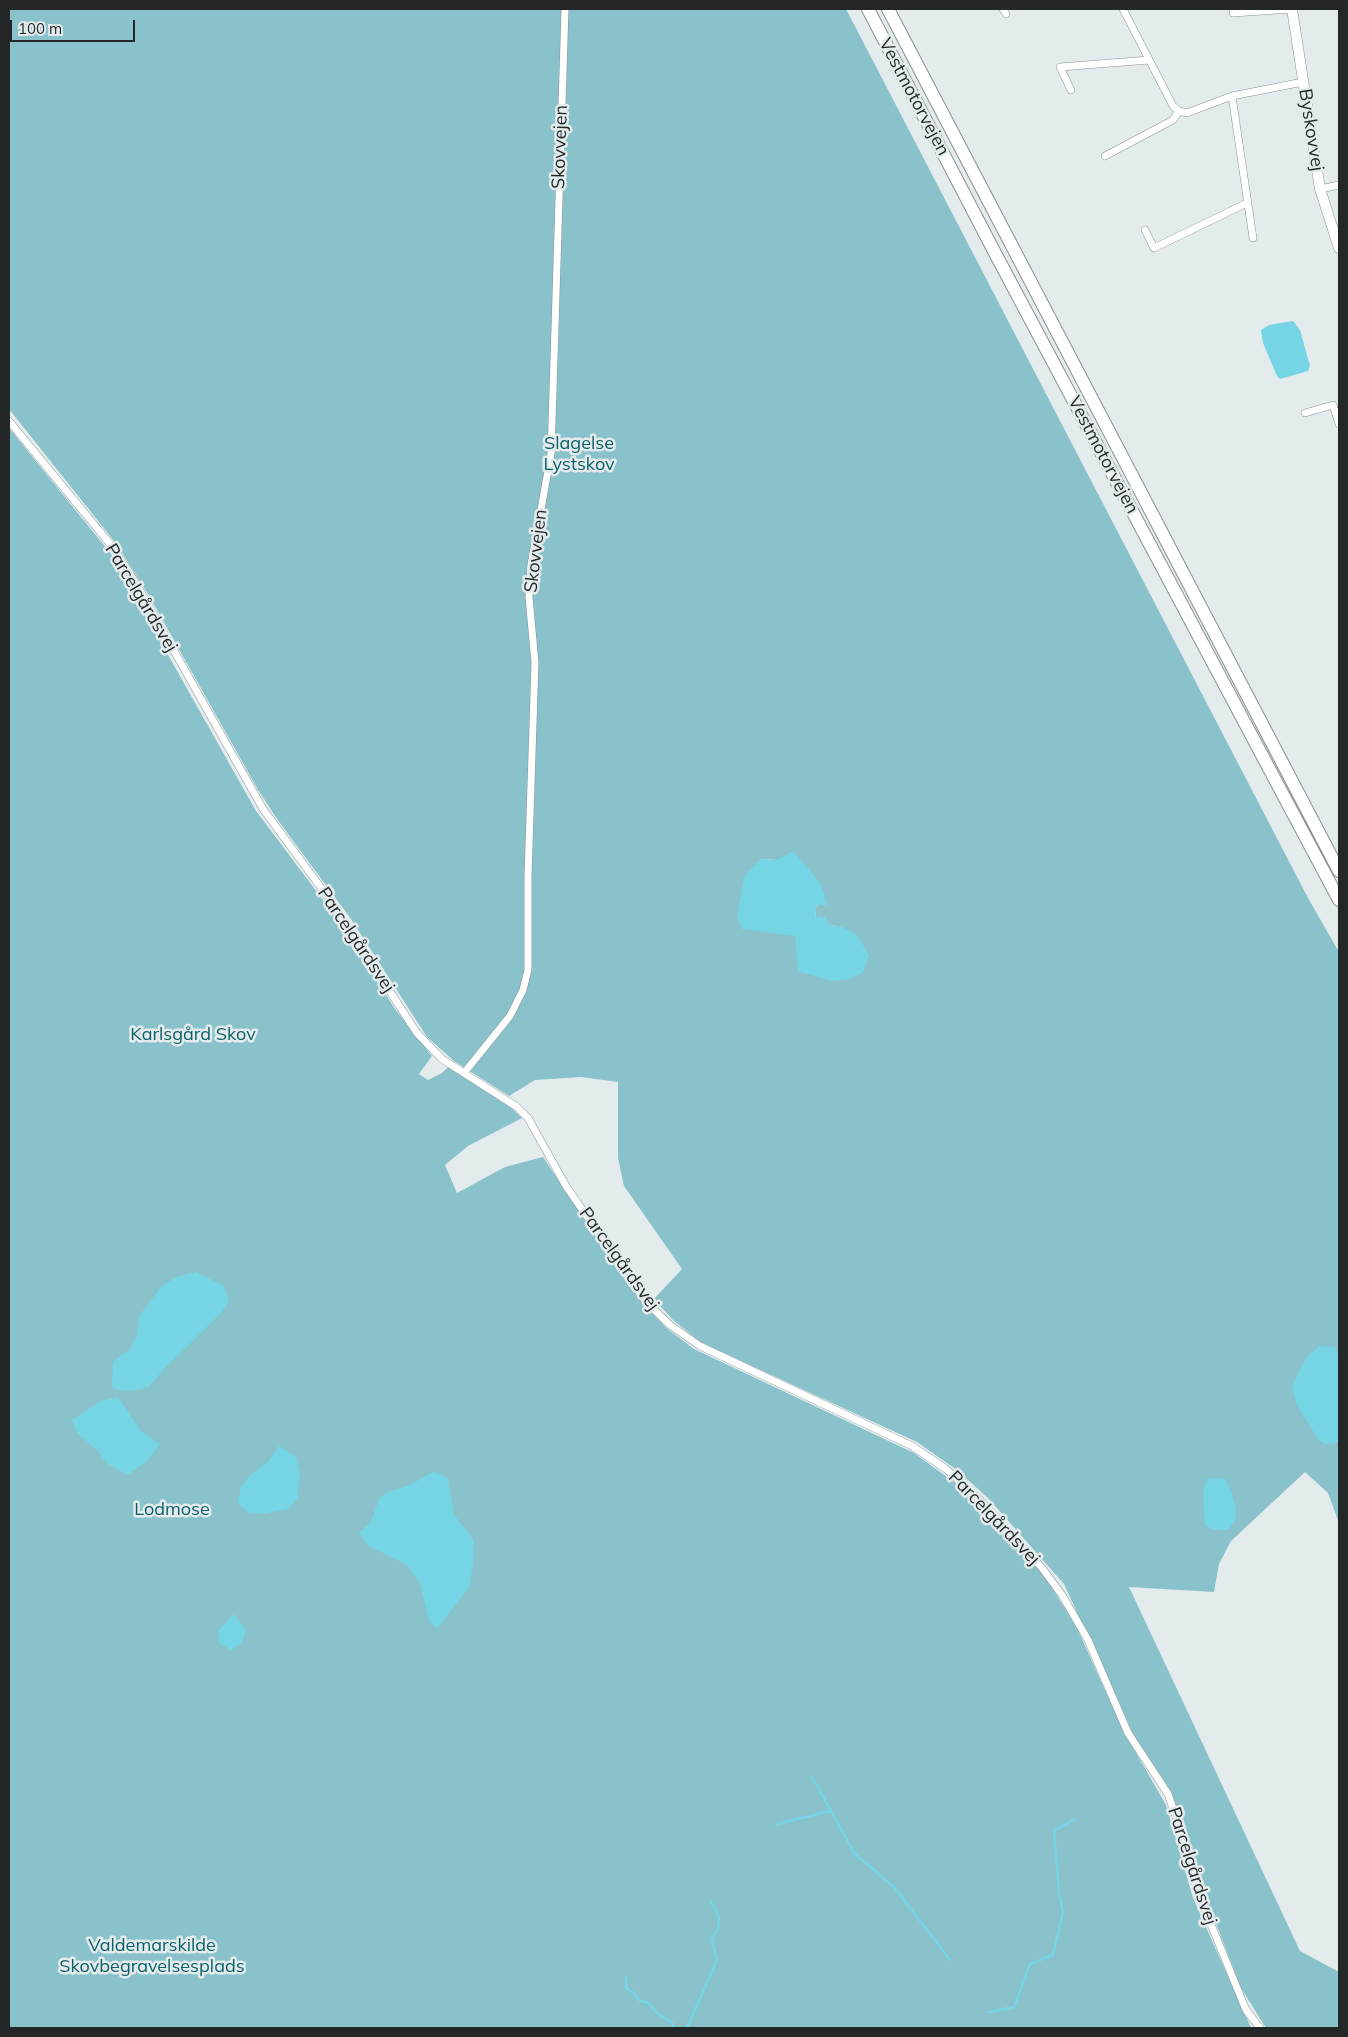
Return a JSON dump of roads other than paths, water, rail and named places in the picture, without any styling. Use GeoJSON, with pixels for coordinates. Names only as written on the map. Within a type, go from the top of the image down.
{"type":"FeatureCollection","features":[{"type":"Feature","properties":{"kind":"highway","name":"Vestmotorvejen"},"geometry":{"type":"LineString","coordinates":[[868,9],[995,253],[1339,900]]}},
{"type":"Feature","properties":{"kind":"highway","name":"Vestmotorvejen"},"geometry":{"type":"LineString","coordinates":[[888,9],[1339,871]]}},
{"type":"Feature","properties":{"kind":"main road","name":"Byskovvej"},"geometry":{"type":"LineString","coordinates":[[1292,9],[1320,189],[1339,248]]}},
{"type":"Feature","properties":{"kind":"street","name":"Skovvejen"},"geometry":{"type":"LineString","coordinates":[[464,1073],[510,1016],[524,990],[528,970],[528,876],[534,663],[529,597],[532,565],[551,454],[565,9]]}},
{"type":"Feature","properties":{"kind":"street"},"geometry":{"type":"LineString","coordinates":[[1123,9],[1173,106],[1179,111],[1187,113],[1232,96],[1303,82]]}},
{"type":"Feature","properties":{"kind":"street","name":"Byskovvej"},"geometry":{"type":"LineString","coordinates":[[1234,13],[1292,9]]}},
{"type":"Feature","properties":{"kind":"street"},"geometry":{"type":"LineString","coordinates":[[1071,90],[1060,67],[1150,60]]}},
{"type":"Feature","properties":{"kind":"street"},"geometry":{"type":"LineString","coordinates":[[1232,96],[1252,238]]}},
{"type":"Feature","properties":{"kind":"street"},"geometry":{"type":"LineString","coordinates":[[1106,156],[1173,120],[1179,111]]}},
{"type":"Feature","properties":{"kind":"street"},"geometry":{"type":"LineString","coordinates":[[1320,189],[1339,184]]}},
{"type":"Feature","properties":{"kind":"street"},"geometry":{"type":"LineString","coordinates":[[1145,230],[1154,248],[1247,202]]}},
{"type":"Feature","properties":{"kind":"street"},"geometry":{"type":"LineString","coordinates":[[1305,414],[1333,405],[1339,424]]}},
{"type":"Feature","properties":{"kind":"street","name":"Parcelgårdsvej"},"geometry":{"type":"LineString","coordinates":[[9,421],[115,550],[137,585],[263,809],[333,904],[417,1033],[442,1059],[517,1107],[528,1118],[566,1186],[646,1302],[670,1326],[700,1346],[912,1446],[946,1469],[979,1499],[1042,1568],[1062,1595],[1088,1640],[1128,1733],[1168,1794],[1202,1904],[1246,2010],[1260,2028]]}},
{"type":"Feature","properties":{"kind":"waterway"},"geometry":{"type":"LineString","coordinates":[[812,1777],[855,1854],[894,1887],[950,1960]]}},
{"type":"Feature","properties":{"kind":"waterway"},"geometry":{"type":"LineString","coordinates":[[777,1824],[830,1811]]}},
{"type":"Feature","properties":{"kind":"waterway"},"geometry":{"type":"LineString","coordinates":[[989,2012],[1014,2007],[1030,1964],[1053,1955],[1063,1912],[1059,1892],[1054,1831],[1075,1819]]}},
{"type":"Feature","properties":{"kind":"waterway"},"geometry":{"type":"LineString","coordinates":[[687,2028],[717,1960],[712,1940],[718,1929],[719,1917],[711,1902]]}},
{"type":"Feature","properties":{"kind":"waterway"},"geometry":{"type":"LineString","coordinates":[[626,1977],[626,1988],[634,1993],[639,2000],[649,2003],[656,2012],[672,2023],[674,2028]]}},
{"type":"Feature","properties":{"kind":"park label","name":"Slagelse Lystskov"},"geometry":{"type":"Point","coordinates":[579,454]}},
{"type":"Feature","properties":{"kind":"park label","name":"Karlsgård Skov"},"geometry":{"type":"Point","coordinates":[193,1035]}},
{"type":"Feature","properties":{"kind":"park label","name":"Lodmose"},"geometry":{"type":"Point","coordinates":[172,1510]}},
{"type":"Feature","properties":{"kind":"park label","name":"Valdemarskilde Skovbegravelsesplads"},"geometry":{"type":"Point","coordinates":[152,1956]}}]}
